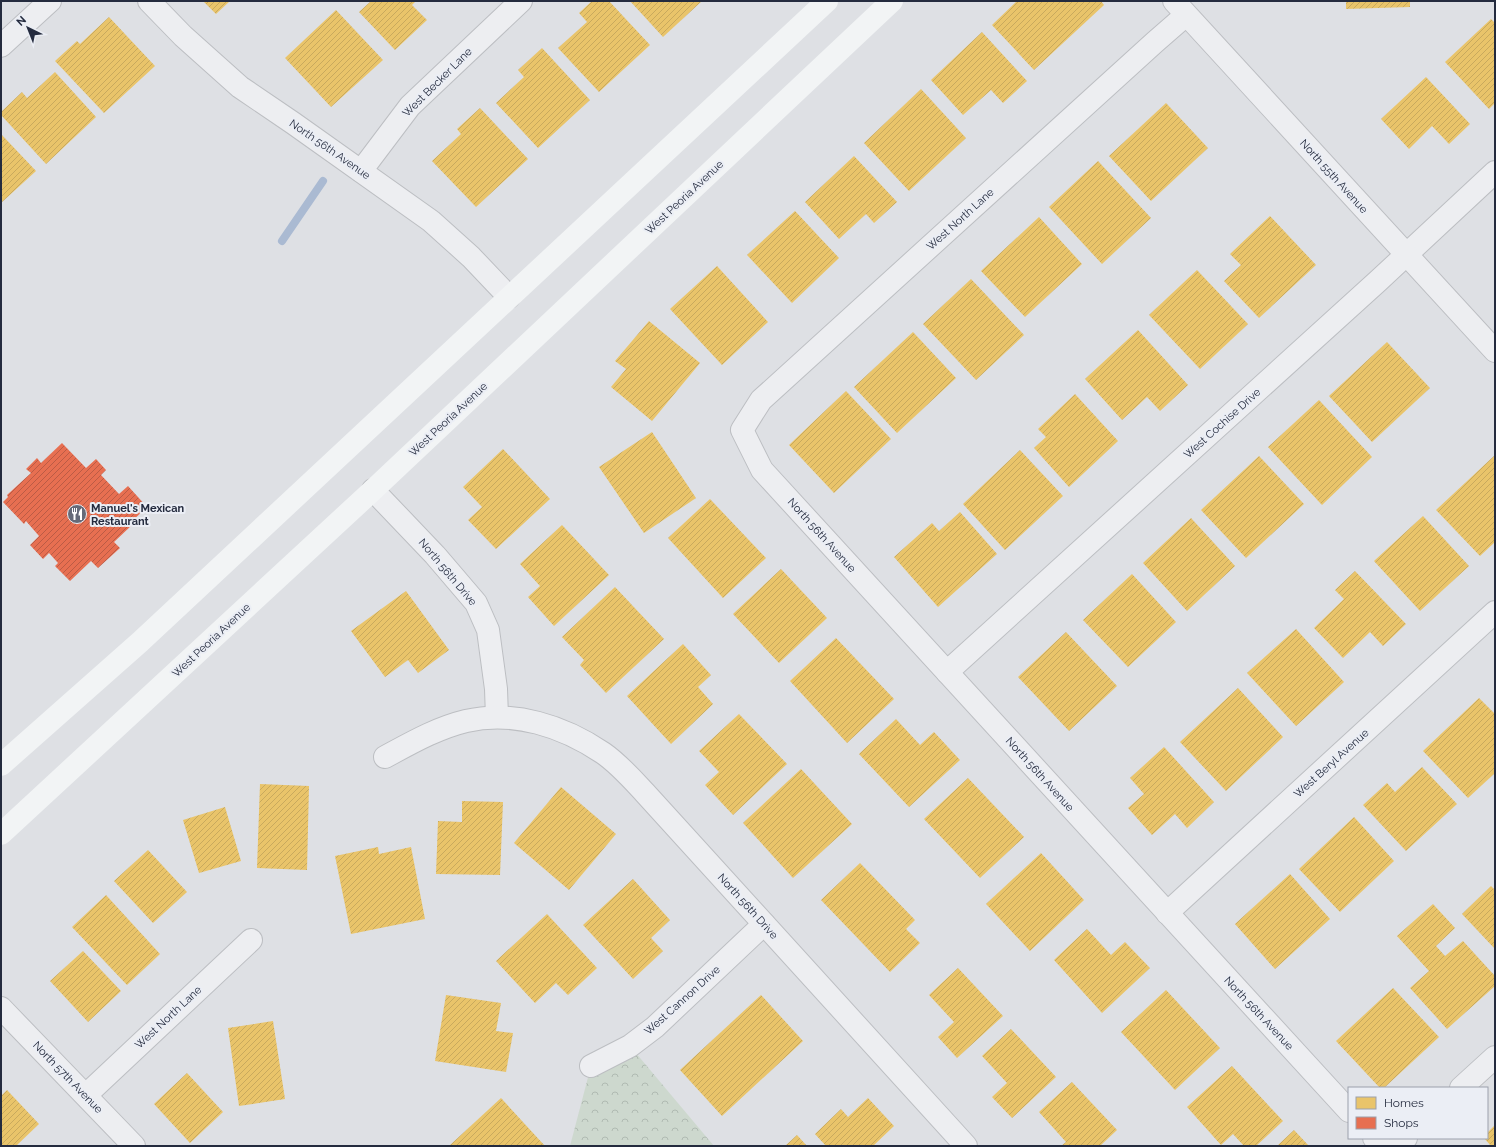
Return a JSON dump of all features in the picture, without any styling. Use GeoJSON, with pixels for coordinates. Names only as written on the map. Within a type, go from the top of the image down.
{"type":"FeatureCollection","features":[{"type":"Feature","properties":{"kind":"main road"},"geometry":{"type":"LineString","coordinates":[[1,765],[140,642],[827,1]]}},
{"type":"Feature","properties":{"kind":"main road","name":"West Peoria Avenue"},"geometry":{"type":"LineString","coordinates":[[1,834],[373,490],[892,1]]}},
{"type":"Feature","properties":{"kind":"street"},"geometry":{"type":"LineString","coordinates":[[1,46],[50,1]]}},
{"type":"Feature","properties":{"kind":"street","name":"North 56th Avenue"},"geometry":{"type":"LineString","coordinates":[[149,1],[183,36],[240,87],[431,221],[471,257],[509,297]]}},
{"type":"Feature","properties":{"kind":"street","name":"West Becker Lane"},"geometry":{"type":"LineString","coordinates":[[361,171],[410,106],[521,1]]}},
{"type":"Feature","properties":{"kind":"street","name":"North 55th Avenue"},"geometry":{"type":"LineString","coordinates":[[1180,8],[1495,351]]}},
{"type":"Feature","properties":{"kind":"street","name":"West North Lane"},"geometry":{"type":"LineString","coordinates":[[742,430],[761,400],[1155,42],[1180,8]]}},
{"type":"Feature","properties":{"kind":"street","name":"West Cochise Drive"},"geometry":{"type":"LineString","coordinates":[[947,672],[1406,255],[1495,172]]}},
{"type":"Feature","properties":{"kind":"street","name":"North 56th Avenue"},"geometry":{"type":"LineString","coordinates":[[742,430],[762,470],[1348,1110]]}},
{"type":"Feature","properties":{"kind":"street","name":"North 56th Drive"},"geometry":{"type":"LineString","coordinates":[[373,490],[435,555],[476,603],[488,630],[496,689],[497,717]]}},
{"type":"Feature","properties":{"kind":"street","name":"West Beryl Avenue"},"geometry":{"type":"LineString","coordinates":[[1167,913],[1495,612]]}},
{"type":"Feature","properties":{"kind":"street","name":"North 56th Drive"},"geometry":{"type":"LineString","coordinates":[[385,757],[429,734],[466,721],[497,717],[530,720],[557,728],[604,753],[622,768],[966,1146]]}},
{"type":"Feature","properties":{"kind":"street","name":"West Cannon Drive"},"geometry":{"type":"LineString","coordinates":[[591,1066],[630,1046],[655,1026],[764,924]]}},
{"type":"Feature","properties":{"kind":"street","name":"West North Lane"},"geometry":{"type":"LineString","coordinates":[[86,1095],[251,940]]}},
{"type":"Feature","properties":{"kind":"street","name":"North 57th Avenue"},"geometry":{"type":"LineString","coordinates":[[1,1008],[134,1146]]}},
{"type":"Feature","properties":{"kind":"street"},"geometry":{"type":"LineString","coordinates":[[1462,1087],[1495,1057]]}},
{"type":"Feature","properties":{"kind":"green space"},"geometry":{"type":"Polygon","coordinates":[[[630,1046],[714,1146],[570,1146],[591,1066],[630,1046]]]}},
{"type":"Feature","properties":{"kind":"building: Homes"},"geometry":{"type":"Polygon","coordinates":[[[203,1],[230,1],[216,14],[203,1]]]}},
{"type":"Feature","properties":{"kind":"building: Homes"},"geometry":{"type":"Polygon","coordinates":[[[368,1],[416,1],[412,5],[427,20],[395,50],[359,12],[370,2],[368,1]]]}},
{"type":"Feature","properties":{"kind":"building: Homes"},"geometry":{"type":"Polygon","coordinates":[[[592,1],[609,1],[650,45],[599,92],[558,48],[587,22],[579,13],[592,1]]]}},
{"type":"Feature","properties":{"kind":"building: Homes"},"geometry":{"type":"Polygon","coordinates":[[[630,1],[702,1],[663,37],[630,1]]]}},
{"type":"Feature","properties":{"kind":"building: Homes"},"geometry":{"type":"Polygon","coordinates":[[[1017,1],[1101,1],[1104,5],[1034,70],[992,25],[1017,1]]]}},
{"type":"Feature","properties":{"kind":"building: Homes"},"geometry":{"type":"Polygon","coordinates":[[[1346,1],[1410,1],[1410,7],[1346,9],[1346,1]]]}},
{"type":"Feature","properties":{"kind":"building: Homes"},"geometry":{"type":"Polygon","coordinates":[[[336,10],[383,60],[331,107],[285,58],[336,10]]]}},
{"type":"Feature","properties":{"kind":"building: Homes"},"geometry":{"type":"Polygon","coordinates":[[[109,17],[155,66],[104,113],[55,61],[77,41],[80,44],[109,17]]]}},
{"type":"Feature","properties":{"kind":"building: Homes"},"geometry":{"type":"Polygon","coordinates":[[[1491,19],[1495,23],[1495,103],[1489,109],[1445,62],[1491,19]]]}},
{"type":"Feature","properties":{"kind":"building: Homes"},"geometry":{"type":"Polygon","coordinates":[[[982,32],[1027,81],[1003,103],[991,90],[963,115],[931,80],[982,32]]]}},
{"type":"Feature","properties":{"kind":"building: Homes"},"geometry":{"type":"Polygon","coordinates":[[[542,48],[590,100],[538,148],[496,103],[524,77],[518,70],[542,48]]]}},
{"type":"Feature","properties":{"kind":"building: Homes"},"geometry":{"type":"Polygon","coordinates":[[[55,72],[96,117],[46,164],[1,115],[1,112],[22,92],[27,98],[55,72]]]}},
{"type":"Feature","properties":{"kind":"building: Homes"},"geometry":{"type":"Polygon","coordinates":[[[1426,77],[1470,124],[1449,144],[1432,126],[1409,149],[1381,119],[1426,77]]]}},
{"type":"Feature","properties":{"kind":"building: Homes"},"geometry":{"type":"Polygon","coordinates":[[[921,89],[966,138],[909,191],[864,143],[921,89]]]}},
{"type":"Feature","properties":{"kind":"building: Homes"},"geometry":{"type":"Polygon","coordinates":[[[1166,103],[1208,148],[1151,201],[1109,156],[1166,103]]]}},
{"type":"Feature","properties":{"kind":"building: Homes"},"geometry":{"type":"Polygon","coordinates":[[[480,108],[528,159],[476,207],[432,161],[461,134],[457,129],[480,108]]]}},
{"type":"Feature","properties":{"kind":"building: Homes"},"geometry":{"type":"Polygon","coordinates":[[[1,134],[36,171],[1,203],[1,134]]]}},
{"type":"Feature","properties":{"kind":"building: Homes"},"geometry":{"type":"Polygon","coordinates":[[[854,156],[897,202],[874,223],[866,214],[839,239],[805,202],[854,156]]]}},
{"type":"Feature","properties":{"kind":"building: Homes"},"geometry":{"type":"Polygon","coordinates":[[[1098,161],[1151,218],[1102,264],[1049,207],[1098,161]]]}},
{"type":"Feature","properties":{"kind":"building: Homes"},"geometry":{"type":"Polygon","coordinates":[[[795,211],[839,258],[792,303],[747,255],[795,211]]]}},
{"type":"Feature","properties":{"kind":"building: Homes"},"geometry":{"type":"Polygon","coordinates":[[[1270,216],[1316,265],[1259,318],[1224,281],[1241,265],[1230,254],[1270,216]]]}},
{"type":"Feature","properties":{"kind":"building: Homes"},"geometry":{"type":"Polygon","coordinates":[[[1039,217],[1082,264],[1025,317],[981,271],[1039,217]]]}},
{"type":"Feature","properties":{"kind":"building: Homes"},"geometry":{"type":"Polygon","coordinates":[[[717,266],[768,322],[722,365],[670,309],[717,266]]]}},
{"type":"Feature","properties":{"kind":"building: Homes"},"geometry":{"type":"Polygon","coordinates":[[[1197,270],[1248,324],[1200,369],[1149,315],[1197,270]]]}},
{"type":"Feature","properties":{"kind":"building: Homes"},"geometry":{"type":"Polygon","coordinates":[[[971,279],[1024,335],[976,380],[923,324],[971,279]]]}},
{"type":"Feature","properties":{"kind":"building: Homes"},"geometry":{"type":"Polygon","coordinates":[[[649,321],[700,363],[652,421],[611,387],[626,369],[615,361],[649,321]]]}},
{"type":"Feature","properties":{"kind":"building: Homes"},"geometry":{"type":"Polygon","coordinates":[[[1138,330],[1188,385],[1160,411],[1147,397],[1122,420],[1085,379],[1138,330]]]}},
{"type":"Feature","properties":{"kind":"building: Homes"},"geometry":{"type":"Polygon","coordinates":[[[913,332],[956,378],[897,433],[854,387],[913,332]]]}},
{"type":"Feature","properties":{"kind":"building: Homes"},"geometry":{"type":"Polygon","coordinates":[[[1387,342],[1430,388],[1372,442],[1329,396],[1387,342]]]}},
{"type":"Feature","properties":{"kind":"building: Homes"},"geometry":{"type":"Polygon","coordinates":[[[846,391],[891,439],[834,493],[789,445],[846,391]]]}},
{"type":"Feature","properties":{"kind":"building: Homes"},"geometry":{"type":"Polygon","coordinates":[[[1075,394],[1118,441],[1069,487],[1034,448],[1046,437],[1038,429],[1075,394]]]}},
{"type":"Feature","properties":{"kind":"building: Homes"},"geometry":{"type":"Polygon","coordinates":[[[1319,400],[1372,457],[1322,505],[1268,447],[1319,400]]]}},
{"type":"Feature","properties":{"kind":"building: Homes"},"geometry":{"type":"Polygon","coordinates":[[[652,432],[696,498],[644,533],[599,467],[652,432]]]}},
{"type":"Feature","properties":{"kind":"building: Homes"},"geometry":{"type":"Polygon","coordinates":[[[503,449],[550,499],[496,549],[468,520],[482,507],[463,487],[503,449]]]}},
{"type":"Feature","properties":{"kind":"building: Homes"},"geometry":{"type":"Polygon","coordinates":[[[1020,450],[1063,496],[1005,550],[963,504],[1020,450]]]}},
{"type":"Feature","properties":{"kind":"building: Homes"},"geometry":{"type":"Polygon","coordinates":[[[1495,455],[1495,542],[1480,556],[1436,510],[1495,455]]]}},
{"type":"Feature","properties":{"kind":"building: Homes"},"geometry":{"type":"Polygon","coordinates":[[[1259,456],[1304,504],[1246,558],[1201,510],[1259,456]]]}},
{"type":"Feature","properties":{"kind":"building: Homes"},"geometry":{"type":"Polygon","coordinates":[[[710,499],[766,558],[723,598],[668,538],[710,499]]]}},
{"type":"Feature","properties":{"kind":"building: Homes"},"geometry":{"type":"Polygon","coordinates":[[[960,512],[997,554],[938,607],[894,557],[932,523],[939,531],[960,512]]]}},
{"type":"Feature","properties":{"kind":"building: Homes"},"geometry":{"type":"Polygon","coordinates":[[[1423,516],[1469,566],[1420,611],[1374,561],[1423,516]]]}},
{"type":"Feature","properties":{"kind":"building: Homes"},"geometry":{"type":"Polygon","coordinates":[[[1191,518],[1235,566],[1187,611],[1143,563],[1191,518]]]}},
{"type":"Feature","properties":{"kind":"building: Homes"},"geometry":{"type":"Polygon","coordinates":[[[562,525],[609,575],[554,626],[528,597],[540,586],[520,564],[562,525]]]}},
{"type":"Feature","properties":{"kind":"building: Homes"},"geometry":{"type":"Polygon","coordinates":[[[781,569],[827,618],[779,663],[733,614],[781,569]]]}},
{"type":"Feature","properties":{"kind":"building: Homes"},"geometry":{"type":"Polygon","coordinates":[[[1355,571],[1406,624],[1383,646],[1370,632],[1343,658],[1314,628],[1344,599],[1335,590],[1355,571]]]}},
{"type":"Feature","properties":{"kind":"building: Homes"},"geometry":{"type":"Polygon","coordinates":[[[1132,574],[1176,622],[1128,667],[1083,620],[1132,574]]]}},
{"type":"Feature","properties":{"kind":"building: Homes"},"geometry":{"type":"Polygon","coordinates":[[[615,587],[664,639],[606,693],[580,665],[584,660],[562,637],[615,587]]]}},
{"type":"Feature","properties":{"kind":"building: Homes"},"geometry":{"type":"Polygon","coordinates":[[[406,591],[449,650],[418,673],[408,660],[385,677],[351,631],[406,591]]]}},
{"type":"Feature","properties":{"kind":"building: Homes"},"geometry":{"type":"Polygon","coordinates":[[[1296,629],[1344,682],[1296,726],[1247,673],[1296,629]]]}},
{"type":"Feature","properties":{"kind":"building: Homes"},"geometry":{"type":"Polygon","coordinates":[[[1066,632],[1117,686],[1069,731],[1018,677],[1066,632]]]}},
{"type":"Feature","properties":{"kind":"building: Homes"},"geometry":{"type":"Polygon","coordinates":[[[836,638],[894,699],[847,743],[790,681],[836,638]]]}},
{"type":"Feature","properties":{"kind":"building: Homes"},"geometry":{"type":"Polygon","coordinates":[[[683,644],[711,675],[698,687],[713,704],[671,744],[627,696],[683,644]]]}},
{"type":"Feature","properties":{"kind":"building: Homes"},"geometry":{"type":"Polygon","coordinates":[[[1238,688],[1283,737],[1226,791],[1180,742],[1238,688]]]}},
{"type":"Feature","properties":{"kind":"building: Homes"},"geometry":{"type":"Polygon","coordinates":[[[1479,698],[1495,714],[1495,773],[1468,798],[1423,751],[1479,698]]]}},
{"type":"Feature","properties":{"kind":"building: Homes"},"geometry":{"type":"Polygon","coordinates":[[[739,714],[787,764],[733,815],[705,785],[719,772],[699,751],[739,714]]]}},
{"type":"Feature","properties":{"kind":"building: Homes"},"geometry":{"type":"Polygon","coordinates":[[[896,719],[920,745],[934,732],[960,760],[909,807],[859,754],[896,719]]]}},
{"type":"Feature","properties":{"kind":"building: Homes"},"geometry":{"type":"Polygon","coordinates":[[[1164,747],[1214,802],[1187,828],[1175,814],[1152,835],[1128,808],[1144,794],[1130,778],[1164,747]]]}},
{"type":"Feature","properties":{"kind":"building: Homes"},"geometry":{"type":"Polygon","coordinates":[[[1422,767],[1457,804],[1406,851],[1363,805],[1387,783],[1395,792],[1422,767]]]}},
{"type":"Feature","properties":{"kind":"building: Homes"},"geometry":{"type":"Polygon","coordinates":[[[801,769],[852,824],[793,878],[743,823],[801,769]]]}},
{"type":"Feature","properties":{"kind":"building: Homes"},"geometry":{"type":"Polygon","coordinates":[[[968,778],[1024,837],[980,878],[924,819],[968,778]]]}},
{"type":"Feature","properties":{"kind":"building: Homes"},"geometry":{"type":"Polygon","coordinates":[[[260,784],[309,786],[307,870],[257,868],[260,784]]]}},
{"type":"Feature","properties":{"kind":"building: Homes"},"geometry":{"type":"Polygon","coordinates":[[[561,787],[616,834],[569,890],[514,843],[561,787]]]}},
{"type":"Feature","properties":{"kind":"building: Homes"},"geometry":{"type":"Polygon","coordinates":[[[462,801],[503,802],[500,875],[436,874],[438,821],[462,822],[462,801]]]}},
{"type":"Feature","properties":{"kind":"building: Homes"},"geometry":{"type":"Polygon","coordinates":[[[225,807],[241,861],[199,873],[183,820],[225,807]]]}},
{"type":"Feature","properties":{"kind":"building: Homes"},"geometry":{"type":"Polygon","coordinates":[[[1354,817],[1394,861],[1340,912],[1299,869],[1354,817]]]}},
{"type":"Feature","properties":{"kind":"building: Homes"},"geometry":{"type":"Polygon","coordinates":[[[378,847],[379,854],[411,847],[425,919],[351,934],[335,856],[378,847]]]}},
{"type":"Feature","properties":{"kind":"building: Homes"},"geometry":{"type":"Polygon","coordinates":[[[148,850],[187,892],[153,923],[114,881],[148,850]]]}},
{"type":"Feature","properties":{"kind":"building: Homes"},"geometry":{"type":"Polygon","coordinates":[[[1041,853],[1084,900],[1030,951],[986,904],[1041,853]]]}},
{"type":"Feature","properties":{"kind":"building: Homes"},"geometry":{"type":"Polygon","coordinates":[[[860,863],[915,920],[906,929],[920,943],[890,972],[821,900],[860,863]]]}},
{"type":"Feature","properties":{"kind":"building: Homes"},"geometry":{"type":"Polygon","coordinates":[[[1290,874],[1330,919],[1275,969],[1235,924],[1290,874]]]}},
{"type":"Feature","properties":{"kind":"building: Homes"},"geometry":{"type":"Polygon","coordinates":[[[633,879],[670,920],[651,938],[663,951],[633,979],[583,925],[633,879]]]}},
{"type":"Feature","properties":{"kind":"building: Homes"},"geometry":{"type":"Polygon","coordinates":[[[1491,886],[1495,890],[1495,949],[1462,914],[1491,886]]]}},
{"type":"Feature","properties":{"kind":"building: Homes"},"geometry":{"type":"Polygon","coordinates":[[[106,895],[160,954],[127,985],[72,927],[106,895]]]}},
{"type":"Feature","properties":{"kind":"building: Homes"},"geometry":{"type":"Polygon","coordinates":[[[1433,904],[1455,928],[1436,946],[1445,956],[1463,941],[1495,976],[1495,986],[1447,1029],[1410,988],[1429,971],[1397,936],[1433,904]]]}},
{"type":"Feature","properties":{"kind":"building: Homes"},"geometry":{"type":"Polygon","coordinates":[[[547,914],[597,968],[568,995],[556,983],[535,1003],[496,961],[547,914]]]}},
{"type":"Feature","properties":{"kind":"building: Homes"},"geometry":{"type":"Polygon","coordinates":[[[1087,929],[1111,955],[1125,942],[1150,968],[1102,1013],[1054,960],[1087,929]]]}},
{"type":"Feature","properties":{"kind":"building: Homes"},"geometry":{"type":"Polygon","coordinates":[[[83,951],[121,991],[88,1022],[50,981],[83,951]]]}},
{"type":"Feature","properties":{"kind":"building: Homes"},"geometry":{"type":"Polygon","coordinates":[[[958,968],[1003,1016],[957,1058],[938,1037],[954,1022],[929,995],[958,968]]]}},
{"type":"Feature","properties":{"kind":"building: Homes"},"geometry":{"type":"Polygon","coordinates":[[[1393,988],[1439,1037],[1385,1087],[1379,1087],[1336,1041],[1393,988]]]}},
{"type":"Feature","properties":{"kind":"building: Homes"},"geometry":{"type":"Polygon","coordinates":[[[1166,990],[1220,1048],[1175,1090],[1121,1032],[1166,990]]]}},
{"type":"Feature","properties":{"kind":"building: Homes"},"geometry":{"type":"Polygon","coordinates":[[[446,995],[501,1003],[496,1031],[513,1033],[506,1072],[435,1061],[446,995]]]}},
{"type":"Feature","properties":{"kind":"building: Homes"},"geometry":{"type":"Polygon","coordinates":[[[761,995],[803,1041],[722,1116],[680,1070],[761,995]]]}},
{"type":"Feature","properties":{"kind":"building: Homes"},"geometry":{"type":"Polygon","coordinates":[[[273,1021],[285,1099],[239,1106],[228,1028],[273,1021]]]}},
{"type":"Feature","properties":{"kind":"building: Homes"},"geometry":{"type":"Polygon","coordinates":[[[1011,1029],[1056,1077],[1012,1118],[992,1097],[1007,1083],[982,1056],[1011,1029]]]}},
{"type":"Feature","properties":{"kind":"building: Homes"},"geometry":{"type":"Polygon","coordinates":[[[1232,1066],[1283,1121],[1256,1146],[1244,1146],[1233,1134],[1221,1145],[1187,1107],[1232,1066]]]}},
{"type":"Feature","properties":{"kind":"building: Homes"},"geometry":{"type":"Polygon","coordinates":[[[187,1073],[223,1112],[190,1143],[154,1104],[187,1073]]]}},
{"type":"Feature","properties":{"kind":"building: Homes"},"geometry":{"type":"Polygon","coordinates":[[[1072,1082],[1117,1130],[1100,1146],[1061,1146],[1066,1142],[1039,1112],[1072,1082]]]}},
{"type":"Feature","properties":{"kind":"building: Homes"},"geometry":{"type":"Polygon","coordinates":[[[7,1090],[39,1124],[16,1146],[1,1146],[1,1096],[7,1090]]]}},
{"type":"Feature","properties":{"kind":"building: Homes"},"geometry":{"type":"Polygon","coordinates":[[[501,1098],[545,1146],[449,1146],[501,1098]]]}},
{"type":"Feature","properties":{"kind":"building: Homes"},"geometry":{"type":"Polygon","coordinates":[[[868,1098],[894,1126],[873,1146],[826,1146],[815,1134],[841,1109],[848,1117],[868,1098]]]}},
{"type":"Feature","properties":{"kind":"building: Homes"},"geometry":{"type":"Polygon","coordinates":[[[1495,1125],[1495,1146],[1491,1146],[1485,1139],[1488,1139],[1488,1132],[1495,1125]]]}},
{"type":"Feature","properties":{"kind":"building: Homes"},"geometry":{"type":"Polygon","coordinates":[[[1294,1130],[1309,1146],[1277,1146],[1294,1130]]]}},
{"type":"Feature","properties":{"kind":"building: Homes"},"geometry":{"type":"Polygon","coordinates":[[[797,1135],[807,1146],[785,1146],[797,1135]]]}},
{"type":"Feature","properties":{"kind":"building: Shops","name":"Manuel's Mexican Restaurant"},"geometry":{"type":"Polygon","coordinates":[[[62,443],[86,468],[96,459],[106,470],[101,475],[119,494],[128,486],[147,507],[130,523],[132,525],[114,542],[120,548],[98,568],[91,561],[70,581],[55,566],[58,563],[49,553],[43,559],[30,545],[39,536],[26,521],[24,524],[3,502],[8,497],[7,495],[31,473],[26,469],[37,458],[41,463],[62,443]]]}},
{"type":"Feature","properties":{"kind":"waterway"},"geometry":{"type":"LineString","coordinates":[[282,241],[323,181]]}},
{"type":"Feature","properties":{"kind":"place","name":"Manuel's Mexican Restaurant"},"geometry":{"type":"Point","coordinates":[77,514]}}]}
